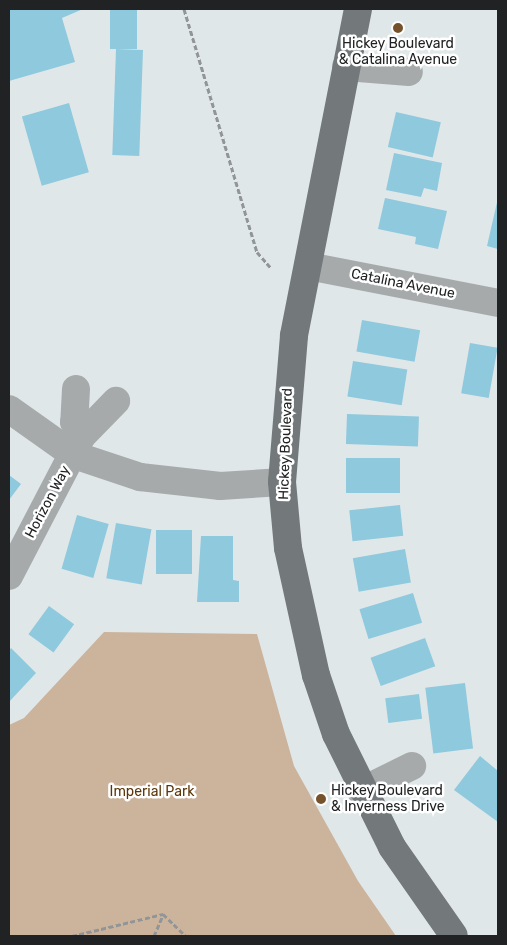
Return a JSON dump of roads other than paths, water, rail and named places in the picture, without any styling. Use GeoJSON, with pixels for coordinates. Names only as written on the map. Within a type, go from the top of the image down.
{"type":"FeatureCollection","features":[{"type":"Feature","properties":{"kind":"main road","name":"Hickey Boulevard"},"geometry":{"type":"LineString","coordinates":[[358,9],[308,266],[285,411],[282,482],[288,548],[316,675],[361,791],[410,876],[454,936]]}},
{"type":"Feature","properties":{"kind":"street"},"geometry":{"type":"LineString","coordinates":[[346,67],[409,72]]}},
{"type":"Feature","properties":{"kind":"street","name":"Catalina Avenue"},"geometry":{"type":"LineString","coordinates":[[308,266],[498,302]]}},
{"type":"Feature","properties":{"kind":"street"},"geometry":{"type":"LineString","coordinates":[[76,389],[74,422],[78,446]]}},
{"type":"Feature","properties":{"kind":"street","name":"Horizon Way"},"geometry":{"type":"LineString","coordinates":[[9,576],[78,446],[116,401]]}},
{"type":"Feature","properties":{"kind":"street"},"geometry":{"type":"LineString","coordinates":[[9,409],[140,477],[220,486],[282,482]]}},
{"type":"Feature","properties":{"kind":"street"},"geometry":{"type":"LineString","coordinates":[[361,791],[412,766]]}},
{"type":"Feature","properties":{"kind":"place","name":"Hickey Boulevard & Catalina Avenue"},"geometry":{"type":"Point","coordinates":[398,28]}},
{"type":"Feature","properties":{"kind":"place","name":"Hickey Boulevard & Inverness Drive"},"geometry":{"type":"Point","coordinates":[321,799]}},
{"type":"Feature","properties":{"kind":"park label","name":"Imperial Park"},"geometry":{"type":"Point","coordinates":[152,792]}}]}
